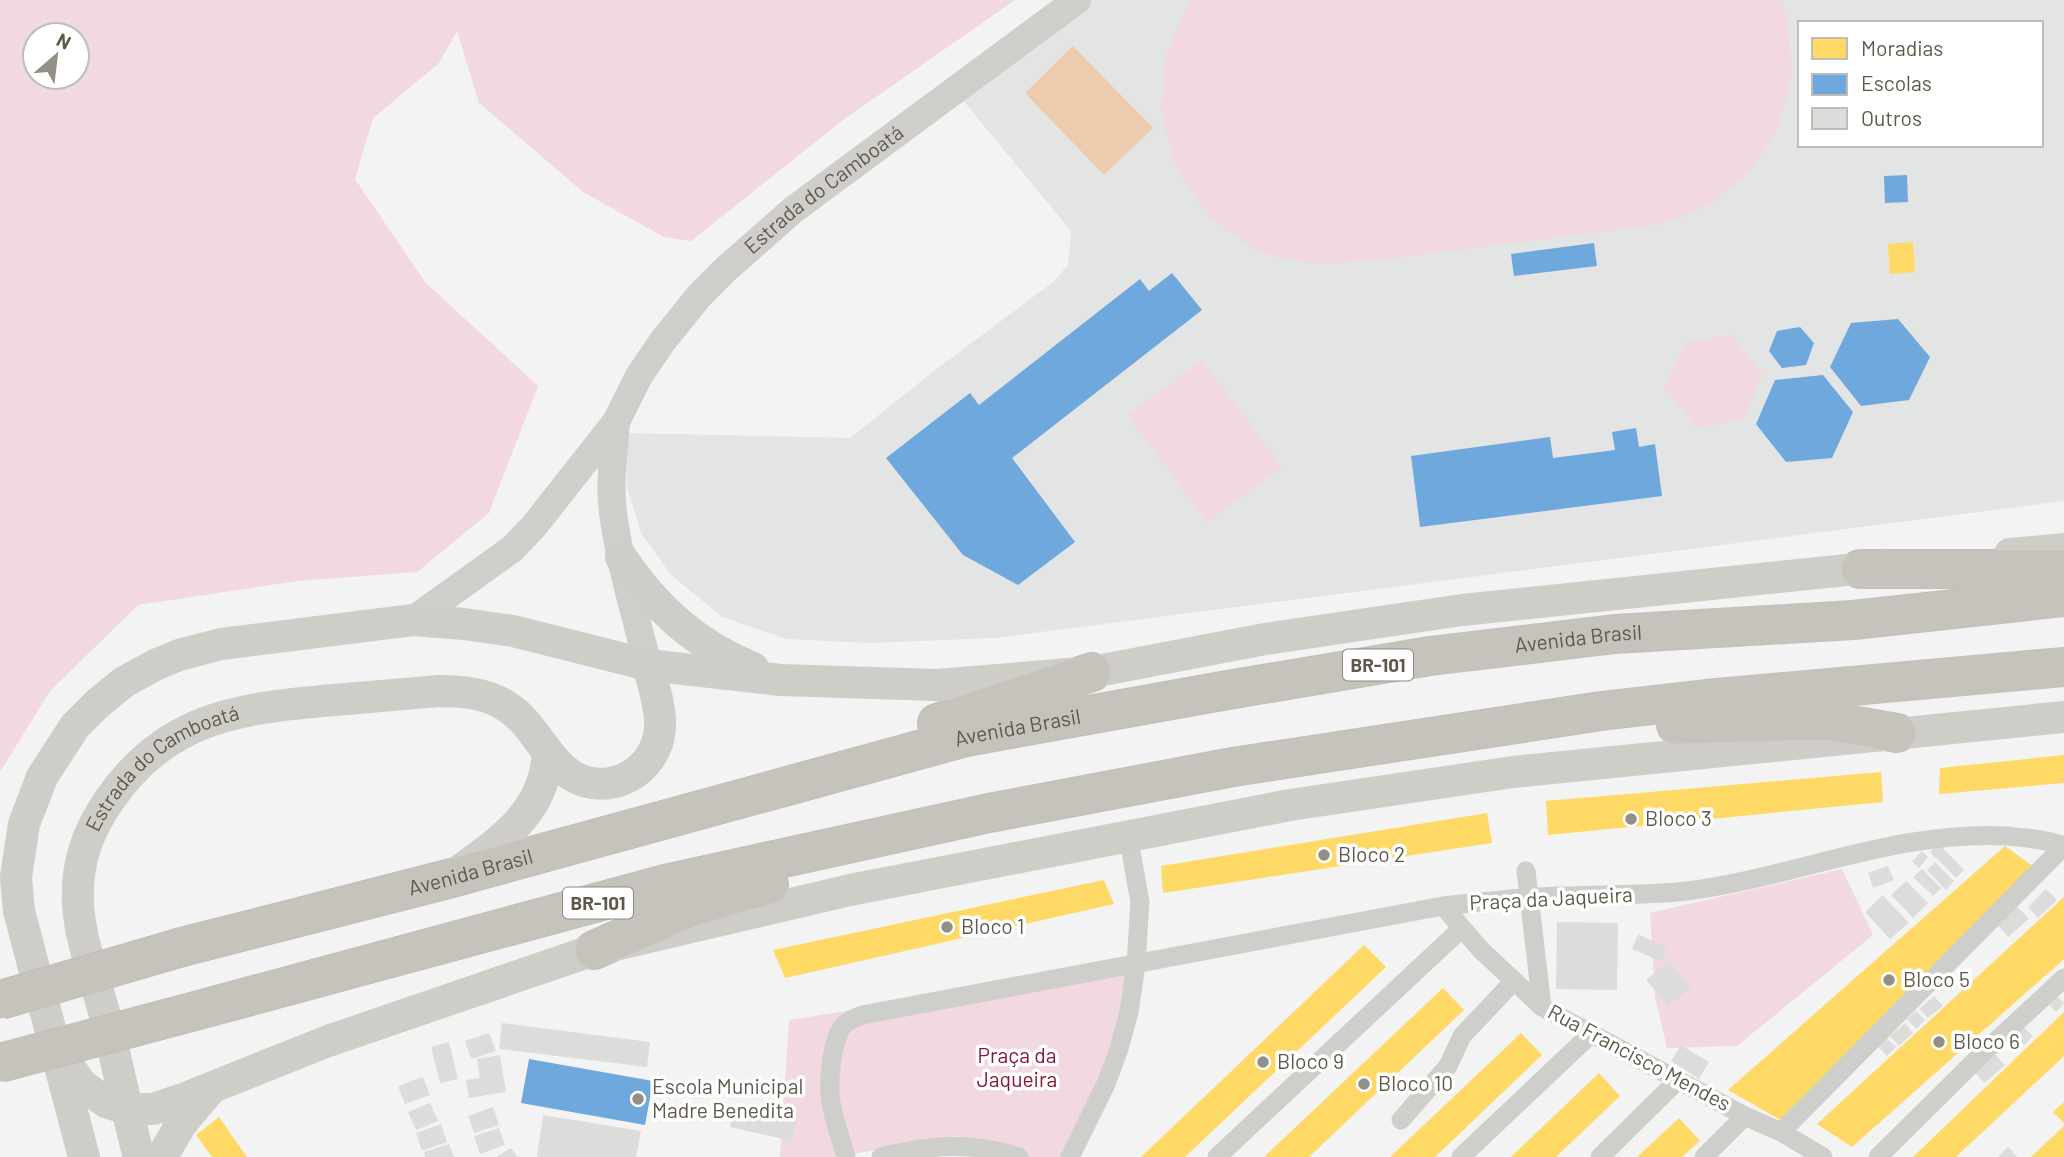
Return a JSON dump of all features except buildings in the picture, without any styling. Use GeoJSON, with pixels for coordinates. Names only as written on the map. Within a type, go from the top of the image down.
{"type":"FeatureCollection","features":[{"type":"Feature","properties":{"kind":"highway"},"geometry":{"type":"LineString","coordinates":[[1860,569],[2064,569]]}},
{"type":"Feature","properties":{"kind":"highway","name":"Avenida Brasil"},"geometry":{"type":"LineString","coordinates":[[0,1000],[182,947],[448,879],[966,737],[1430,656],[1615,634],[1853,620],[2064,597]]}},
{"type":"Feature","properties":{"kind":"highway","name":"BR-101"},"geometry":{"type":"LineString","coordinates":[[0,1063],[665,884],[989,813],[1233,767],[1601,711],[2064,667]]}},
{"type":"Feature","properties":{"kind":"highway"},"geometry":{"type":"LineString","coordinates":[[704,808],[758,784],[1093,672]]}},
{"type":"Feature","properties":{"kind":"highway"},"geometry":{"type":"LineString","coordinates":[[1396,743],[1752,722],[1828,721],[1897,733]]}},
{"type":"Feature","properties":{"kind":"highway"},"geometry":{"type":"LineString","coordinates":[[594,950],[692,907],[905,847],[989,813]]}},
{"type":"Feature","properties":{"kind":"main road","name":"Estrada do Camboatá"},"geometry":{"type":"LineString","coordinates":[[413,620],[512,549],[534,526],[616,422],[639,376],[662,342],[699,296],[726,269],[793,210],[1077,0]]}},
{"type":"Feature","properties":{"kind":"main road","name":"Estrada do Camboatá"},"geometry":{"type":"LineString","coordinates":[[139,1157],[78,908],[78,874],[87,838],[100,813],[118,787],[147,758],[185,731],[233,713],[264,706],[439,691],[463,691],[504,705],[531,727],[548,753],[572,776],[590,783],[608,785],[625,780],[640,770],[658,740],[660,726],[613,511],[612,470],[616,422]]}},
{"type":"Feature","properties":{"kind":"main road","name":"Avenida Brasil"},"geometry":{"type":"LineString","coordinates":[[1093,672],[1265,639],[1462,610],[2064,549]]}},
{"type":"Feature","properties":{"kind":"main road"},"geometry":{"type":"LineString","coordinates":[[621,557],[638,582],[674,621],[705,645],[780,680]]}},
{"type":"Feature","properties":{"kind":"main road","name":"Estrada do Camboatá"},"geometry":{"type":"LineString","coordinates":[[85,1157],[19,911],[16,877],[24,824],[42,777],[75,726],[124,682],[178,655],[221,644],[413,620],[513,631],[648,665],[780,680],[937,685],[1093,672]]}},
{"type":"Feature","properties":{"kind":"main road"},"geometry":{"type":"LineString","coordinates":[[54,1046],[82,1085],[106,1102],[127,1109],[153,1109],[328,1041],[594,950],[850,890],[1290,805],[1513,772],[2064,717]]}},
{"type":"Feature","properties":{"kind":"main road"},"geometry":{"type":"LineString","coordinates":[[448,879],[500,841],[520,822],[543,784],[548,753]]}},
{"type":"Feature","properties":{"kind":"main road"},"geometry":{"type":"LineString","coordinates":[[162,1157],[181,1124],[212,1088]]}},
{"type":"Feature","properties":{"kind":"street"},"geometry":{"type":"LineString","coordinates":[[1070,1157],[1106,1084],[1129,1012],[1136,965],[1140,902],[1128,835]]}},
{"type":"Feature","properties":{"kind":"street","name":"Praça da Jaqueira"},"geometry":{"type":"LineString","coordinates":[[846,1157],[831,1103],[830,1084],[836,1039],[841,1028],[862,1015],[1443,906],[1529,897],[1687,891],[1738,882],[1913,840],[1959,835],[2029,838],[2064,846]]}},
{"type":"Feature","properties":{"kind":"street"},"geometry":{"type":"LineString","coordinates":[[1781,1132],[2064,846]]}},
{"type":"Feature","properties":{"kind":"street"},"geometry":{"type":"LineString","coordinates":[[1526,870],[1542,1007]]}},
{"type":"Feature","properties":{"kind":"street","name":"Rua Francisco Mendes"},"geometry":{"type":"LineString","coordinates":[[1443,906],[1461,929],[1513,982],[1542,1007],[1745,1116],[1781,1132],[1823,1157]]}},
{"type":"Feature","properties":{"kind":"street"},"geometry":{"type":"LineString","coordinates":[[1217,1157],[1461,929]]}},
{"type":"Feature","properties":{"kind":"street"},"geometry":{"type":"LineString","coordinates":[[1878,1157],[2064,978]]}},
{"type":"Feature","properties":{"kind":"street"},"geometry":{"type":"LineString","coordinates":[[1401,1120],[1448,1066],[1462,1036],[1513,982]]}},
{"type":"Feature","properties":{"kind":"street"},"geometry":{"type":"LineString","coordinates":[[1461,1157],[1592,1033]]}},
{"type":"Feature","properties":{"kind":"street"},"geometry":{"type":"LineString","coordinates":[[1600,1157],[1678,1080]]}},
{"type":"Feature","properties":{"kind":"street"},"geometry":{"type":"LineString","coordinates":[[1704,1157],[1745,1116]]}},
{"type":"Feature","properties":{"kind":"street"},"geometry":{"type":"LineString","coordinates":[[881,1157],[920,1148],[958,1145],[1019,1157]]}},
{"type":"Feature","properties":{"kind":"shaded area"},"geometry":{"type":"Polygon","coordinates":[[[1082,0],[2064,0],[2064,501],[995,638],[869,643],[787,639],[722,617],[671,575],[641,533],[627,487],[626,433],[850,438],[1053,282],[1068,265],[1071,231],[961,98],[1082,0]]]}},
{"type":"Feature","properties":{"kind":"shaded area"},"geometry":{"type":"Polygon","coordinates":[[[1073,46],[1153,128],[1104,175],[1025,93],[1073,46]]]}},
{"type":"Feature","properties":{"kind":"green space"},"geometry":{"type":"Polygon","coordinates":[[[0,0],[1015,0],[843,120],[691,241],[664,237],[583,192],[479,103],[457,31],[439,63],[373,118],[355,179],[425,282],[538,386],[489,513],[417,572],[297,581],[138,605],[50,691],[0,772],[0,0]]]}},
{"type":"Feature","properties":{"kind":"green space"},"geometry":{"type":"Polygon","coordinates":[[[1190,0],[1781,0],[1788,20],[1792,75],[1779,125],[1751,171],[1710,205],[1662,224],[1369,261],[1313,264],[1258,252],[1210,217],[1176,169],[1161,111],[1165,57],[1190,0]]]}},
{"type":"Feature","properties":{"kind":"green space"},"geometry":{"type":"Polygon","coordinates":[[[1731,335],[1763,374],[1743,420],[1696,427],[1664,387],[1685,343],[1731,335]]]}},
{"type":"Feature","properties":{"kind":"green space"},"geometry":{"type":"Polygon","coordinates":[[[1202,360],[1282,467],[1207,522],[1128,415],[1202,360]]]}},
{"type":"Feature","properties":{"kind":"green space"},"geometry":{"type":"Polygon","coordinates":[[[1842,869],[1873,935],[1737,1046],[1667,1048],[1655,997],[1650,913],[1842,869]]]}},
{"type":"Feature","properties":{"kind":"green space","name":"Praça da Jaqueira"},"geometry":{"type":"Polygon","coordinates":[[[1136,966],[1126,1012],[1065,1157],[1027,1157],[955,1136],[835,1157],[780,1157],[789,1020],[1136,966]]]}},
{"type":"Feature","properties":{"kind":"place","name":"Bloco 3"},"geometry":{"type":"Point","coordinates":[1631,819]}},
{"type":"Feature","properties":{"kind":"place","name":"Bloco 2"},"geometry":{"type":"Point","coordinates":[1324,855]}},
{"type":"Feature","properties":{"kind":"place","name":"Bloco 1"},"geometry":{"type":"Point","coordinates":[947,927]}},
{"type":"Feature","properties":{"kind":"place","name":"Bloco 5"},"geometry":{"type":"Point","coordinates":[1889,980]}},
{"type":"Feature","properties":{"kind":"place","name":"Bloco 6"},"geometry":{"type":"Point","coordinates":[1939,1042]}},
{"type":"Feature","properties":{"kind":"place","name":"Bloco 9"},"geometry":{"type":"Point","coordinates":[1263,1062]}},
{"type":"Feature","properties":{"kind":"place","name":"Bloco 10"},"geometry":{"type":"Point","coordinates":[1364,1084]}},
{"type":"Feature","properties":{"kind":"place","name":"Escola Municipal Madre Benedita"},"geometry":{"type":"Point","coordinates":[638,1099]}}]}
